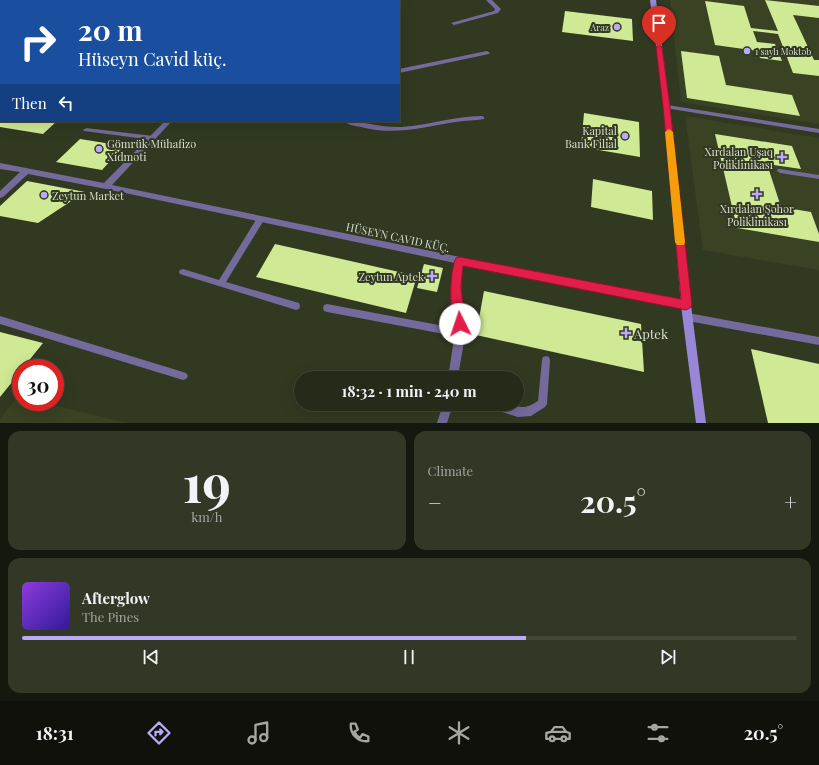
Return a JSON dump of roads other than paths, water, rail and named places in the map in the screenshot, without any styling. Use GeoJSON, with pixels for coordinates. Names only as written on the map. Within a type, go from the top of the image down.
{"type":"FeatureCollection","features":[{"type":"Feature","properties":{"kind":"street"},"geometry":{"type":"LineString","coordinates":[[454,23],[496,12],[498,9],[497,7],[489,0]]}},
{"type":"Feature","properties":{"kind":"street"},"geometry":{"type":"LineString","coordinates":[[653,0],[667,107],[686,305],[701,423]]}},
{"type":"Feature","properties":{"kind":"street"},"geometry":{"type":"LineString","coordinates":[[400,70],[487,53]]}},
{"type":"Feature","properties":{"kind":"street"},"geometry":{"type":"LineString","coordinates":[[667,107],[819,131]]}},
{"type":"Feature","properties":{"kind":"street"},"geometry":{"type":"LineString","coordinates":[[350,122],[362,126],[396,129],[413,128],[456,119],[482,118]]}},
{"type":"Feature","properties":{"kind":"street"},"geometry":{"type":"LineString","coordinates":[[106,186],[168,122]]}},
{"type":"Feature","properties":{"kind":"street","name":"HÜSEYN CAVID KÜÇ."},"geometry":{"type":"LineString","coordinates":[[0,166],[106,186],[260,220],[460,261],[686,305]]}},
{"type":"Feature","properties":{"kind":"street"},"geometry":{"type":"LineString","coordinates":[[0,195],[26,171]]}},
{"type":"Feature","properties":{"kind":"street"},"geometry":{"type":"LineString","coordinates":[[454,371],[460,333],[456,272],[460,261]]}},
{"type":"Feature","properties":{"kind":"street"},"geometry":{"type":"LineString","coordinates":[[442,423],[446,411]]}},
{"type":"Feature","properties":{"kind":"lane"},"geometry":{"type":"LineString","coordinates":[[86,130],[153,138]]}},
{"type":"Feature","properties":{"kind":"lane"},"geometry":{"type":"LineString","coordinates":[[780,171],[819,177]]}},
{"type":"Feature","properties":{"kind":"lane"},"geometry":{"type":"LineString","coordinates":[[221,283],[260,220]]}},
{"type":"Feature","properties":{"kind":"lane"},"geometry":{"type":"LineString","coordinates":[[183,272],[296,306]]}},
{"type":"Feature","properties":{"kind":"lane"},"geometry":{"type":"LineString","coordinates":[[327,308],[460,333]]}},
{"type":"Feature","properties":{"kind":"lane"},"geometry":{"type":"LineString","coordinates":[[688,317],[819,341]]}},
{"type":"Feature","properties":{"kind":"lane"},"geometry":{"type":"LineString","coordinates":[[0,320],[183,376]]}},
{"type":"Feature","properties":{"kind":"lane"},"geometry":{"type":"LineString","coordinates":[[514,411],[531,411],[542,404],[546,360]]}},
{"type":"Feature","properties":{"kind":"place","name":"Araz"},"geometry":{"type":"Point","coordinates":[617,27]}},
{"type":"Feature","properties":{"kind":"place","name":"1 saylı Məktəb"},"geometry":{"type":"Point","coordinates":[747,51]}},
{"type":"Feature","properties":{"kind":"place","name":"Kapital Bank Filial"},"geometry":{"type":"Point","coordinates":[625,136]}},
{"type":"Feature","properties":{"kind":"place","name":"Gömrük Mühafizə Xidməti"},"geometry":{"type":"Point","coordinates":[99,149]}},
{"type":"Feature","properties":{"kind":"place","name":"Xırdalan Uşaq Poliklinikası"},"geometry":{"type":"Point","coordinates":[782,157]}},
{"type":"Feature","properties":{"kind":"place","name":"Xırdalan Şəhər Poliklinikası"},"geometry":{"type":"Point","coordinates":[757,194]}},
{"type":"Feature","properties":{"kind":"place","name":"Zeytun Market"},"geometry":{"type":"Point","coordinates":[44,195]}},
{"type":"Feature","properties":{"kind":"place","name":"Zeytun Aptek"},"geometry":{"type":"Point","coordinates":[432,276]}},
{"type":"Feature","properties":{"kind":"place","name":"Aptek"},"geometry":{"type":"Point","coordinates":[626,333]}}]}
